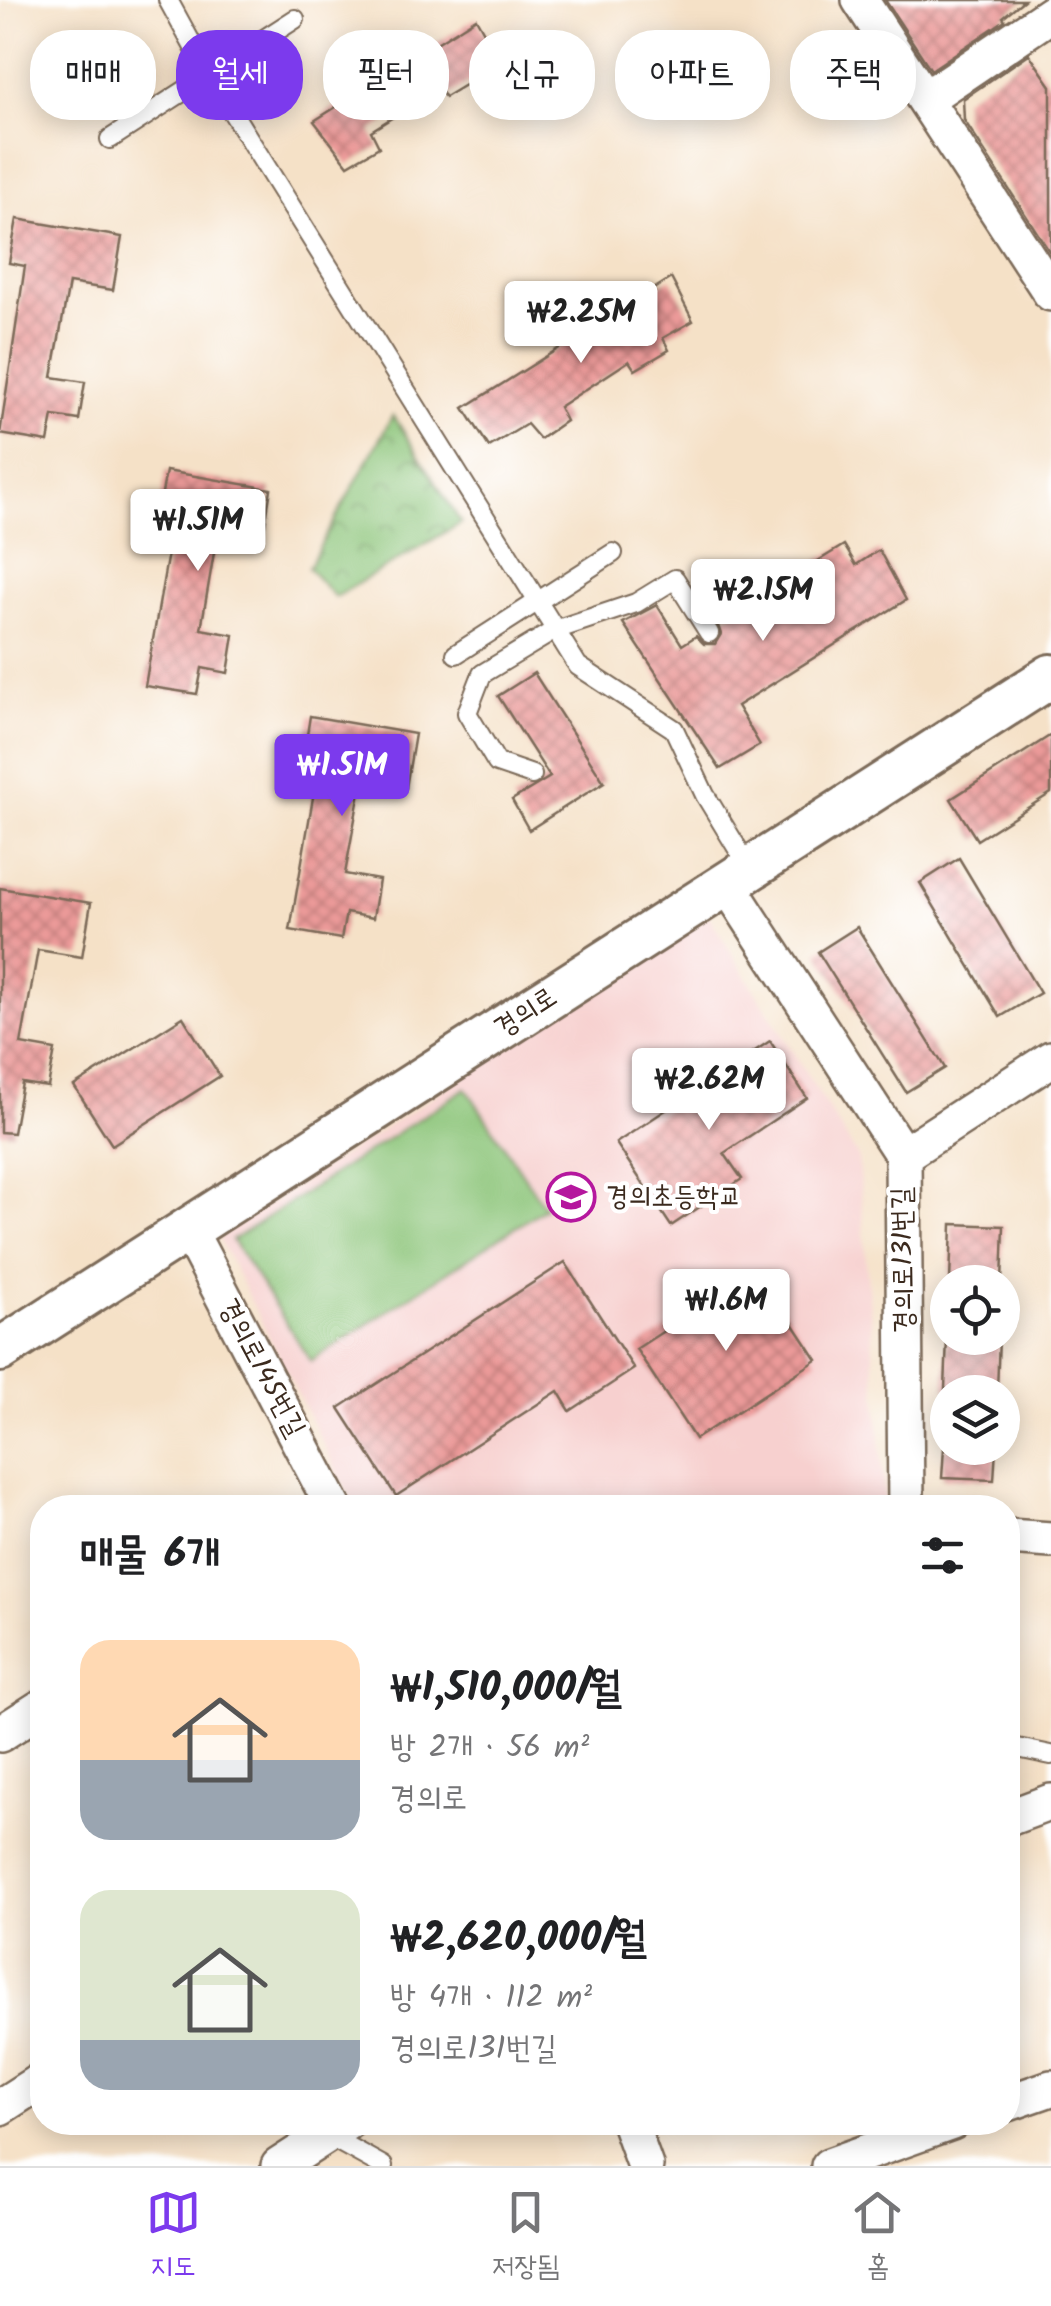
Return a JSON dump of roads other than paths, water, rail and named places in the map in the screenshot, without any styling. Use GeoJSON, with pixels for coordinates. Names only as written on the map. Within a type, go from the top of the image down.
{"type":"FeatureCollection","features":[{"type":"Feature","properties":{"kind":"street"},"geometry":{"type":"LineString","coordinates":[[860,0],[1051,293]]}},
{"type":"Feature","properties":{"kind":"street"},"geometry":{"type":"LineString","coordinates":[[925,100],[1051,14]]}},
{"type":"Feature","properties":{"kind":"street","name":"경의로"},"geometry":{"type":"LineString","coordinates":[[0,1350],[1051,676]]}},
{"type":"Feature","properties":{"kind":"street","name":"경의로131번길"},"geometry":{"type":"LineString","coordinates":[[738,877],[903,1155],[906,1495]]}},
{"type":"Feature","properties":{"kind":"street"},"geometry":{"type":"LineString","coordinates":[[903,1155],[1051,1059]]}},
{"type":"Feature","properties":{"kind":"street","name":"경의로145번길"},"geometry":{"type":"LineString","coordinates":[[188,1229],[327,1495]]}},
{"type":"Feature","properties":{"kind":"street"},"geometry":{"type":"LineString","coordinates":[[1020,1538],[1051,1540]]}},
{"type":"Feature","properties":{"kind":"street"},"geometry":{"type":"LineString","coordinates":[[0,1734],[30,1714]]}},
{"type":"Feature","properties":{"kind":"street"},"geometry":{"type":"LineString","coordinates":[[1020,1814],[1051,1802]]}},
{"type":"Feature","properties":{"kind":"street"},"geometry":{"type":"LineString","coordinates":[[0,2107],[30,2088]]}},
{"type":"Feature","properties":{"kind":"street"},"geometry":{"type":"LineString","coordinates":[[1020,2099],[1051,2088]]}},
{"type":"Feature","properties":{"kind":"street"},"geometry":{"type":"LineString","coordinates":[[280,2166],[316,2135]]}},
{"type":"Feature","properties":{"kind":"street"},"geometry":{"type":"LineString","coordinates":[[634,2135],[645,2166]]}},
{"type":"Feature","properties":{"kind":"street"},"geometry":{"type":"LineString","coordinates":[[828,2166],[915,2135]]}},
{"type":"Feature","properties":{"kind":"lane"},"geometry":{"type":"LineString","coordinates":[[168,0],[184,30]]}},
{"type":"Feature","properties":{"kind":"lane"},"geometry":{"type":"LineString","coordinates":[[277,30],[296,18]]}},
{"type":"Feature","properties":{"kind":"lane"},"geometry":{"type":"LineString","coordinates":[[110,139],[176,96]]}},
{"type":"Feature","properties":{"kind":"lane"},"geometry":{"type":"LineString","coordinates":[[236,120],[578,666],[674,729],[738,877]]}},
{"type":"Feature","properties":{"kind":"lane"},"geometry":{"type":"LineString","coordinates":[[456,654],[613,552]]}},
{"type":"Feature","properties":{"kind":"lane"},"geometry":{"type":"LineString","coordinates":[[532,775],[497,762],[467,713],[482,674],[555,630],[636,604],[675,579],[709,633]]}},
{"type":"Feature","properties":{"kind":"lane"},"geometry":{"type":"LineString","coordinates":[[1020,1749],[1051,1755]]}},
{"type":"Feature","properties":{"kind":"lane"},"geometry":{"type":"LineString","coordinates":[[339,2135],[383,2166]]}},
{"type":"Feature","properties":{"kind":"place","name":"경의초등학교"},"geometry":{"type":"Point","coordinates":[571,1197]}}]}
